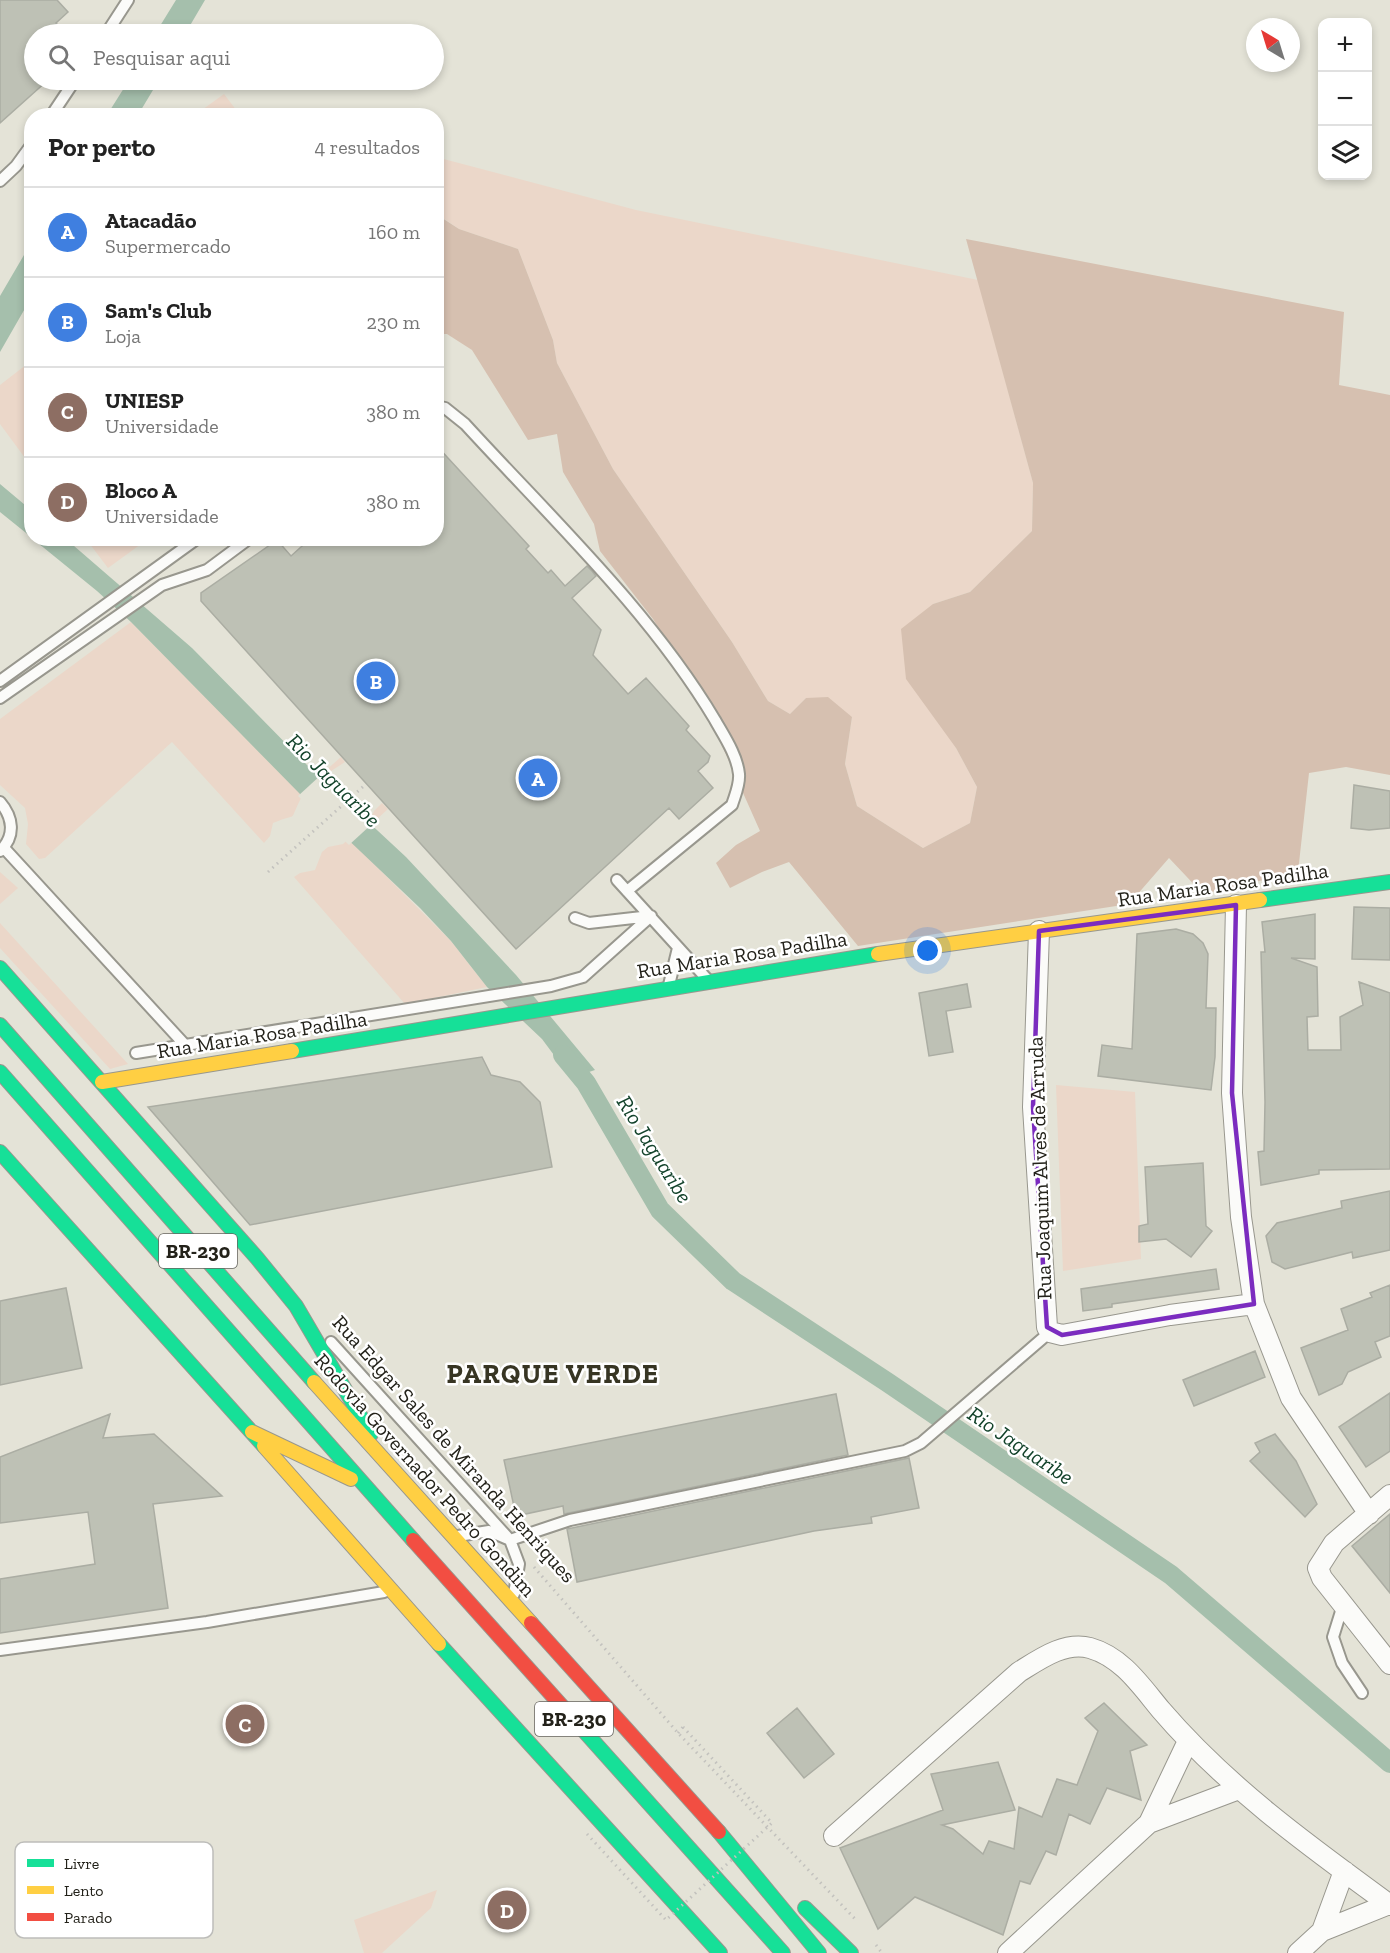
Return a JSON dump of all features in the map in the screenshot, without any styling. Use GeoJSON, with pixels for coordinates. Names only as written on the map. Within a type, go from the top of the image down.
{"type":"FeatureCollection","features":[{"type":"Feature","properties":{"kind":"main road","name":"Rua Maria Rosa Padilha"},"geometry":{"type":"LineString","coordinates":[[102,1082],[710,981],[1039,931],[1390,882]]}},
{"type":"Feature","properties":{"kind":"main road","name":"Rua Edgar Sales de Miranda Henriques"},"geometry":{"type":"LineString","coordinates":[[0,968],[296,1306]]}},
{"type":"Feature","properties":{"kind":"main road","name":"Rodovia Governador Pedro Gondim"},"geometry":{"type":"LineString","coordinates":[[0,1025],[397,1477],[687,1794],[819,1953]]}},
{"type":"Feature","properties":{"kind":"main road","name":"BR-230"},"geometry":{"type":"LineString","coordinates":[[0,1072],[364,1485],[783,1953]]}},
{"type":"Feature","properties":{"kind":"main road"},"geometry":{"type":"LineString","coordinates":[[0,1152],[252,1432],[390,1590],[720,1953]]}},
{"type":"Feature","properties":{"kind":"main road"},"geometry":{"type":"LineString","coordinates":[[296,1306],[397,1477]]}},
{"type":"Feature","properties":{"kind":"main road"},"geometry":{"type":"LineString","coordinates":[[252,1432],[364,1485]]}},
{"type":"Feature","properties":{"kind":"main road"},"geometry":{"type":"LineString","coordinates":[[687,1794],[851,1953]]}},
{"type":"Feature","properties":{"kind":"street"},"geometry":{"type":"LineString","coordinates":[[1236,905],[1232,1093],[1241,1217],[1254,1304],[1291,1398],[1369,1514]]}},
{"type":"Feature","properties":{"kind":"street","name":"Rua Joaquim Alves de Arruda"},"geometry":{"type":"LineString","coordinates":[[1039,931],[1033,1107],[1046,1323],[1050,1332]]}},
{"type":"Feature","properties":{"kind":"street"},"geometry":{"type":"LineString","coordinates":[[1050,1332],[1062,1335],[1170,1315],[1254,1304]]}},
{"type":"Feature","properties":{"kind":"street"},"geometry":{"type":"LineString","coordinates":[[1390,1495],[1334,1543],[1319,1563],[1322,1578],[1390,1665]]}},
{"type":"Feature","properties":{"kind":"street"},"geometry":{"type":"LineString","coordinates":[[834,1836],[1019,1672],[1043,1657],[1068,1647],[1088,1647],[1107,1654],[1124,1666],[1188,1741],[1239,1789],[1390,1905]]}},
{"type":"Feature","properties":{"kind":"street"},"geometry":{"type":"LineString","coordinates":[[1008,1953],[1149,1823],[1188,1741]]}},
{"type":"Feature","properties":{"kind":"street"},"geometry":{"type":"LineString","coordinates":[[1149,1823],[1239,1789]]}},
{"type":"Feature","properties":{"kind":"street"},"geometry":{"type":"LineString","coordinates":[[1322,1931],[1344,1871]]}},
{"type":"Feature","properties":{"kind":"street"},"geometry":{"type":"LineString","coordinates":[[1298,1953],[1322,1931],[1390,1905]]}},
{"type":"Feature","properties":{"kind":"lane"},"geometry":{"type":"LineString","coordinates":[[112,24],[128,0]]}},
{"type":"Feature","properties":{"kind":"lane"},"geometry":{"type":"LineString","coordinates":[[56,108],[68,90]]}},
{"type":"Feature","properties":{"kind":"lane"},"geometry":{"type":"LineString","coordinates":[[0,181],[24,155]]}},
{"type":"Feature","properties":{"kind":"lane"},"geometry":{"type":"LineString","coordinates":[[444,408],[465,424],[614,587],[697,692],[733,754],[739,774],[732,805],[627,891]]}},
{"type":"Feature","properties":{"kind":"lane"},"geometry":{"type":"LineString","coordinates":[[0,681],[187,546]]}},
{"type":"Feature","properties":{"kind":"lane"},"geometry":{"type":"LineString","coordinates":[[0,698],[168,582],[207,570],[239,546]]}},
{"type":"Feature","properties":{"kind":"lane"},"geometry":{"type":"LineString","coordinates":[[0,802],[8,811],[12,824],[10,837],[2,849],[185,1045]]}},
{"type":"Feature","properties":{"kind":"lane"},"geometry":{"type":"LineString","coordinates":[[617,880],[710,981]]}},
{"type":"Feature","properties":{"kind":"lane"},"geometry":{"type":"LineString","coordinates":[[136,1053],[391,1010],[551,986],[583,977],[651,916]]}},
{"type":"Feature","properties":{"kind":"lane"},"geometry":{"type":"LineString","coordinates":[[574,918],[589,923],[651,916]]}},
{"type":"Feature","properties":{"kind":"lane"},"geometry":{"type":"LineString","coordinates":[[668,988],[678,948]]}},
{"type":"Feature","properties":{"kind":"lane","name":"Rua Edgar Sales de Miranda Henriques"},"geometry":{"type":"LineString","coordinates":[[296,1306],[510,1540]]}},
{"type":"Feature","properties":{"kind":"lane"},"geometry":{"type":"LineString","coordinates":[[452,1537],[489,1531],[510,1540],[570,1520],[892,1455],[921,1443],[1050,1332]]}},
{"type":"Feature","properties":{"kind":"lane"},"geometry":{"type":"LineString","coordinates":[[510,1540],[519,1564],[513,1604]]}},
{"type":"Feature","properties":{"kind":"lane"},"geometry":{"type":"LineString","coordinates":[[0,1650],[207,1622],[390,1590]]}},
{"type":"Feature","properties":{"kind":"lane"},"geometry":{"type":"LineString","coordinates":[[1343,1605],[1333,1637],[1342,1664],[1362,1693]]}},
{"type":"Feature","properties":{"kind":"path"},"geometry":{"type":"LineString","coordinates":[[268,872],[366,784]]}},
{"type":"Feature","properties":{"kind":"path","name":"Rua Edgar Sales de Miranda Henriques"},"geometry":{"type":"LineString","coordinates":[[533,1567],[678,1733],[865,1929]]}},
{"type":"Feature","properties":{"kind":"path"},"geometry":{"type":"LineString","coordinates":[[587,1834],[666,1920],[772,1823],[683,1727],[678,1733]]}},
{"type":"Feature","properties":{"kind":"path"},"geometry":{"type":"LineString","coordinates":[[870,1937],[882,1953]]}},
{"type":"Feature","properties":{"kind":"highlighted area"},"geometry":{"type":"Polygon","coordinates":[[[1236,905],[1232,1093],[1254,1304],[1062,1335],[1047,1327],[1033,1107],[1039,931],[1236,905]]]}},
{"type":"Feature","properties":{"kind":"shaded area"},"geometry":{"type":"Polygon","coordinates":[[[176,0],[205,0],[191,24],[161,24],[176,0]]]}},
{"type":"Feature","properties":{"kind":"shaded area"},"geometry":{"type":"Polygon","coordinates":[[[123,90],[153,90],[142,108],[111,108],[123,90]]]}},
{"type":"Feature","properties":{"kind":"shaded area"},"geometry":{"type":"Polygon","coordinates":[[[224,94],[235,108],[205,108],[224,94]]]}},
{"type":"Feature","properties":{"kind":"shaded area"},"geometry":{"type":"Polygon","coordinates":[[[444,159],[636,210],[978,280],[1033,483],[1032,531],[970,592],[933,604],[956,748],[977,787],[970,823],[923,848],[857,806],[845,764],[852,717],[806,698],[790,714],[768,701],[732,642],[613,469],[557,363],[553,340],[518,249],[459,229],[444,219],[444,159]]]}},
{"type":"Feature","properties":{"kind":"shaded area"},"geometry":{"type":"Polygon","coordinates":[[[444,219],[459,229],[518,249],[553,340],[557,363],[613,469],[732,642],[768,701],[790,714],[806,698],[828,697],[852,717],[845,764],[857,806],[923,848],[970,823],[977,787],[956,748],[906,679],[901,629],[933,604],[970,592],[1032,531],[1033,483],[966,239],[1344,312],[1339,385],[1390,395],[1390,775],[1346,767],[1309,773],[1298,872],[1203,894],[1169,858],[1129,904],[858,946],[789,862],[730,888],[716,863],[736,845],[760,831],[699,694],[653,619],[600,551],[594,524],[563,472],[557,434],[528,440],[472,350],[444,334],[444,219]]]}},
{"type":"Feature","properties":{"kind":"shaded area"},"geometry":{"type":"Polygon","coordinates":[[[24,255],[24,310],[0,352],[0,296],[24,255]]]}},
{"type":"Feature","properties":{"kind":"shaded area"},"geometry":{"type":"Polygon","coordinates":[[[24,366],[24,457],[0,424],[0,385],[24,366]]]}},
{"type":"Feature","properties":{"kind":"shaded area"},"geometry":{"type":"Polygon","coordinates":[[[0,484],[24,504],[24,531],[0,512],[0,484]]]}},
{"type":"Feature","properties":{"kind":"shaded area"},"geometry":{"type":"Polygon","coordinates":[[[42,546],[74,546],[192,648],[307,765],[406,857],[516,975],[595,1070],[571,1078],[542,1039],[487,987],[451,941],[420,908],[300,794],[131,622],[42,546]]]}},
{"type":"Feature","properties":{"kind":"shaded area"},"geometry":{"type":"Polygon","coordinates":[[[91,546],[138,546],[108,568],[91,546]]]}},
{"type":"Feature","properties":{"kind":"shaded area"},"geometry":{"type":"Polygon","coordinates":[[[131,622],[300,793],[341,757],[345,762],[328,773],[325,785],[301,798],[292,816],[273,823],[270,836],[264,843],[172,742],[45,858],[39,859],[26,844],[28,824],[25,808],[0,785],[0,719],[131,622]]]}},
{"type":"Feature","properties":{"kind":"shaded area"},"geometry":{"type":"Polygon","coordinates":[[[382,803],[388,809],[352,842],[451,941],[487,987],[405,1004],[294,877],[300,873],[315,870],[322,852],[328,847],[343,844],[371,818],[382,803]]]}},
{"type":"Feature","properties":{"kind":"shaded area"},"geometry":{"type":"Polygon","coordinates":[[[0,872],[18,888],[0,904],[0,872]]]}},
{"type":"Feature","properties":{"kind":"shaded area"},"geometry":{"type":"Polygon","coordinates":[[[0,923],[128,1064],[110,1069],[0,948],[0,923]]]}},
{"type":"Feature","properties":{"kind":"shaded area"},"geometry":{"type":"Polygon","coordinates":[[[1056,1085],[1135,1092],[1141,1259],[1063,1271],[1056,1085]]]}},
{"type":"Feature","properties":{"kind":"shaded area"},"geometry":{"type":"Polygon","coordinates":[[[437,1890],[431,1908],[382,1953],[364,1953],[354,1920],[437,1890]]]}},
{"type":"Feature","properties":{"kind":"pier"},"geometry":{"type":"Polygon","coordinates":[[[322,774],[373,823],[349,845],[298,796],[322,774]]]}},
{"type":"Feature","properties":{"kind":"building"},"geometry":{"type":"Polygon","coordinates":[[[0,0],[57,0],[68,12],[57,24],[24,24],[24,90],[37,90],[0,123],[0,0]]]}},
{"type":"Feature","properties":{"kind":"building"},"geometry":{"type":"Polygon","coordinates":[[[444,454],[529,546],[526,549],[548,573],[551,570],[565,586],[587,566],[592,571],[596,576],[572,598],[601,630],[593,655],[628,694],[646,678],[689,726],[686,730],[710,756],[708,762],[698,771],[713,788],[679,819],[669,808],[516,949],[201,601],[201,593],[268,546],[282,546],[291,556],[302,546],[444,546],[444,454]]]}},
{"type":"Feature","properties":{"kind":"building"},"geometry":{"type":"Polygon","coordinates":[[[1354,785],[1390,791],[1390,828],[1369,830],[1351,828],[1354,785]]]}},
{"type":"Feature","properties":{"kind":"building"},"geometry":{"type":"Polygon","coordinates":[[[1354,907],[1390,908],[1390,960],[1352,959],[1354,907]]]}},
{"type":"Feature","properties":{"kind":"building"},"geometry":{"type":"Polygon","coordinates":[[[1315,914],[1315,959],[1291,958],[1317,967],[1318,1016],[1307,1017],[1308,1050],[1341,1050],[1340,1017],[1363,1005],[1359,982],[1390,993],[1390,1169],[1319,1170],[1319,1174],[1261,1185],[1258,1152],[1264,1151],[1265,1102],[1261,952],[1265,952],[1262,922],[1315,914]]]}},
{"type":"Feature","properties":{"kind":"building"},"geometry":{"type":"Polygon","coordinates":[[[1176,929],[1193,934],[1203,943],[1208,954],[1206,1008],[1216,1008],[1215,1057],[1211,1090],[1098,1076],[1102,1045],[1132,1049],[1137,934],[1176,929]]]}},
{"type":"Feature","properties":{"kind":"building"},"geometry":{"type":"Polygon","coordinates":[[[967,984],[971,1007],[946,1011],[953,1052],[929,1056],[919,993],[967,984]]]}},
{"type":"Feature","properties":{"kind":"building"},"geometry":{"type":"Polygon","coordinates":[[[482,1057],[491,1075],[520,1082],[540,1102],[552,1167],[250,1225],[148,1107],[482,1057]]]}},
{"type":"Feature","properties":{"kind":"building"},"geometry":{"type":"Polygon","coordinates":[[[1203,1163],[1206,1226],[1212,1231],[1191,1257],[1166,1239],[1139,1242],[1139,1226],[1148,1224],[1145,1167],[1203,1163]]]}},
{"type":"Feature","properties":{"kind":"building"},"geometry":{"type":"Polygon","coordinates":[[[1390,1191],[1390,1250],[1353,1258],[1352,1252],[1285,1269],[1272,1262],[1266,1236],[1277,1223],[1342,1208],[1341,1201],[1390,1191]]]}},
{"type":"Feature","properties":{"kind":"building"},"geometry":{"type":"Polygon","coordinates":[[[1216,1269],[1219,1289],[1112,1304],[1112,1307],[1083,1311],[1081,1289],[1216,1269]]]}},
{"type":"Feature","properties":{"kind":"building"},"geometry":{"type":"Polygon","coordinates":[[[1390,1285],[1390,1336],[1375,1342],[1381,1357],[1348,1372],[1342,1384],[1319,1395],[1301,1348],[1348,1330],[1341,1309],[1372,1297],[1370,1293],[1390,1285]]]}},
{"type":"Feature","properties":{"kind":"building"},"geometry":{"type":"Polygon","coordinates":[[[66,1288],[82,1368],[0,1385],[0,1301],[66,1288]]]}},
{"type":"Feature","properties":{"kind":"building"},"geometry":{"type":"Polygon","coordinates":[[[1255,1351],[1265,1377],[1194,1406],[1183,1380],[1255,1351]]]}},
{"type":"Feature","properties":{"kind":"building"},"geometry":{"type":"Polygon","coordinates":[[[1390,1393],[1390,1451],[1366,1467],[1339,1427],[1390,1393]]]}},
{"type":"Feature","properties":{"kind":"building"},"geometry":{"type":"Polygon","coordinates":[[[836,1394],[848,1455],[564,1514],[563,1506],[516,1516],[504,1460],[836,1394]]]}},
{"type":"Feature","properties":{"kind":"building"},"geometry":{"type":"Polygon","coordinates":[[[110,1414],[103,1438],[154,1434],[222,1496],[153,1504],[168,1608],[0,1633],[0,1579],[95,1564],[88,1512],[0,1523],[0,1457],[110,1414]]]}},
{"type":"Feature","properties":{"kind":"building"},"geometry":{"type":"Polygon","coordinates":[[[1275,1434],[1296,1461],[1317,1504],[1305,1517],[1250,1461],[1260,1452],[1255,1443],[1275,1434]]]}},
{"type":"Feature","properties":{"kind":"building"},"geometry":{"type":"Polygon","coordinates":[[[909,1458],[919,1508],[871,1517],[872,1523],[814,1531],[577,1582],[567,1529],[909,1458]]]}},
{"type":"Feature","properties":{"kind":"building"},"geometry":{"type":"Polygon","coordinates":[[[1390,1514],[1390,1593],[1352,1546],[1390,1514]]]}},
{"type":"Feature","properties":{"kind":"building"},"geometry":{"type":"Polygon","coordinates":[[[1104,1703],[1147,1745],[1130,1751],[1141,1800],[1107,1788],[1090,1824],[1069,1814],[1056,1855],[1046,1851],[1030,1884],[1020,1881],[1003,1935],[915,1897],[878,1929],[840,1848],[943,1810],[931,1774],[998,1762],[1015,1810],[942,1825],[953,1829],[983,1854],[989,1841],[1014,1849],[1019,1807],[1042,1817],[1057,1779],[1077,1785],[1098,1731],[1085,1718],[1104,1703]]]}},
{"type":"Feature","properties":{"kind":"building"},"geometry":{"type":"Polygon","coordinates":[[[797,1708],[834,1754],[804,1778],[767,1733],[797,1708]]]}},
{"type":"Feature","properties":{"kind":"waterway","name":"Rio Jaguaribe"},"geometry":{"type":"LineString","coordinates":[[563,1055],[586,1083],[660,1210],[733,1281],[887,1382],[1171,1575],[1390,1763]]}},
{"type":"Feature","properties":{"kind":"traffic: fast"},"geometry":{"type":"LineString","coordinates":[[1260,900],[1390,882]]}},
{"type":"Feature","properties":{"kind":"traffic: fast"},"geometry":{"type":"LineString","coordinates":[[292,1051],[878,954]]}},
{"type":"Feature","properties":{"kind":"traffic: fast"},"geometry":{"type":"LineString","coordinates":[[0,968],[257,1258],[296,1306],[371,1434]]}},
{"type":"Feature","properties":{"kind":"traffic: fast"},"geometry":{"type":"LineString","coordinates":[[0,1025],[314,1382]]}},
{"type":"Feature","properties":{"kind":"traffic: fast"},"geometry":{"type":"LineString","coordinates":[[0,1072],[413,1540]]}},
{"type":"Feature","properties":{"kind":"traffic: fast"},"geometry":{"type":"LineString","coordinates":[[0,1152],[264,1446]]}},
{"type":"Feature","properties":{"kind":"traffic: fast"},"geometry":{"type":"LineString","coordinates":[[439,1644],[720,1953]]}},
{"type":"Feature","properties":{"kind":"traffic: fast"},"geometry":{"type":"LineString","coordinates":[[577,1723],[783,1953]]}},
{"type":"Feature","properties":{"kind":"traffic: fast"},"geometry":{"type":"LineString","coordinates":[[719,1832],[819,1953]]}},
{"type":"Feature","properties":{"kind":"traffic: fast"},"geometry":{"type":"LineString","coordinates":[[805,1908],[851,1953]]}},
{"type":"Feature","properties":{"kind":"traffic: slow"},"geometry":{"type":"LineString","coordinates":[[878,954],[1260,900]]}},
{"type":"Feature","properties":{"kind":"traffic: slow"},"geometry":{"type":"LineString","coordinates":[[102,1082],[292,1051]]}},
{"type":"Feature","properties":{"kind":"traffic: slow"},"geometry":{"type":"LineString","coordinates":[[314,1382],[531,1623]]}},
{"type":"Feature","properties":{"kind":"traffic: slow"},"geometry":{"type":"LineString","coordinates":[[252,1432],[351,1479]]}},
{"type":"Feature","properties":{"kind":"traffic: slow"},"geometry":{"type":"LineString","coordinates":[[264,1446],[439,1644]]}},
{"type":"Feature","properties":{"kind":"traffic: jam"},"geometry":{"type":"LineString","coordinates":[[413,1540],[577,1723]]}},
{"type":"Feature","properties":{"kind":"traffic: jam"},"geometry":{"type":"LineString","coordinates":[[531,1623],[719,1832]]}},
{"type":"Feature","properties":{"kind":"place","name":"Sam's Club"},"geometry":{"type":"Point","coordinates":[376,681]}},
{"type":"Feature","properties":{"kind":"place","name":"Atacadão"},"geometry":{"type":"Point","coordinates":[538,778]}},
{"type":"Feature","properties":{"kind":"place","name":"UNIESP"},"geometry":{"type":"Point","coordinates":[245,1724]}},
{"type":"Feature","properties":{"kind":"place","name":"Bloco A"},"geometry":{"type":"Point","coordinates":[507,1910]}},
{"type":"Feature","properties":{"kind":"district","name":"PARQUE VERDE"},"geometry":{"type":"Point","coordinates":[553,1374]}}]}
